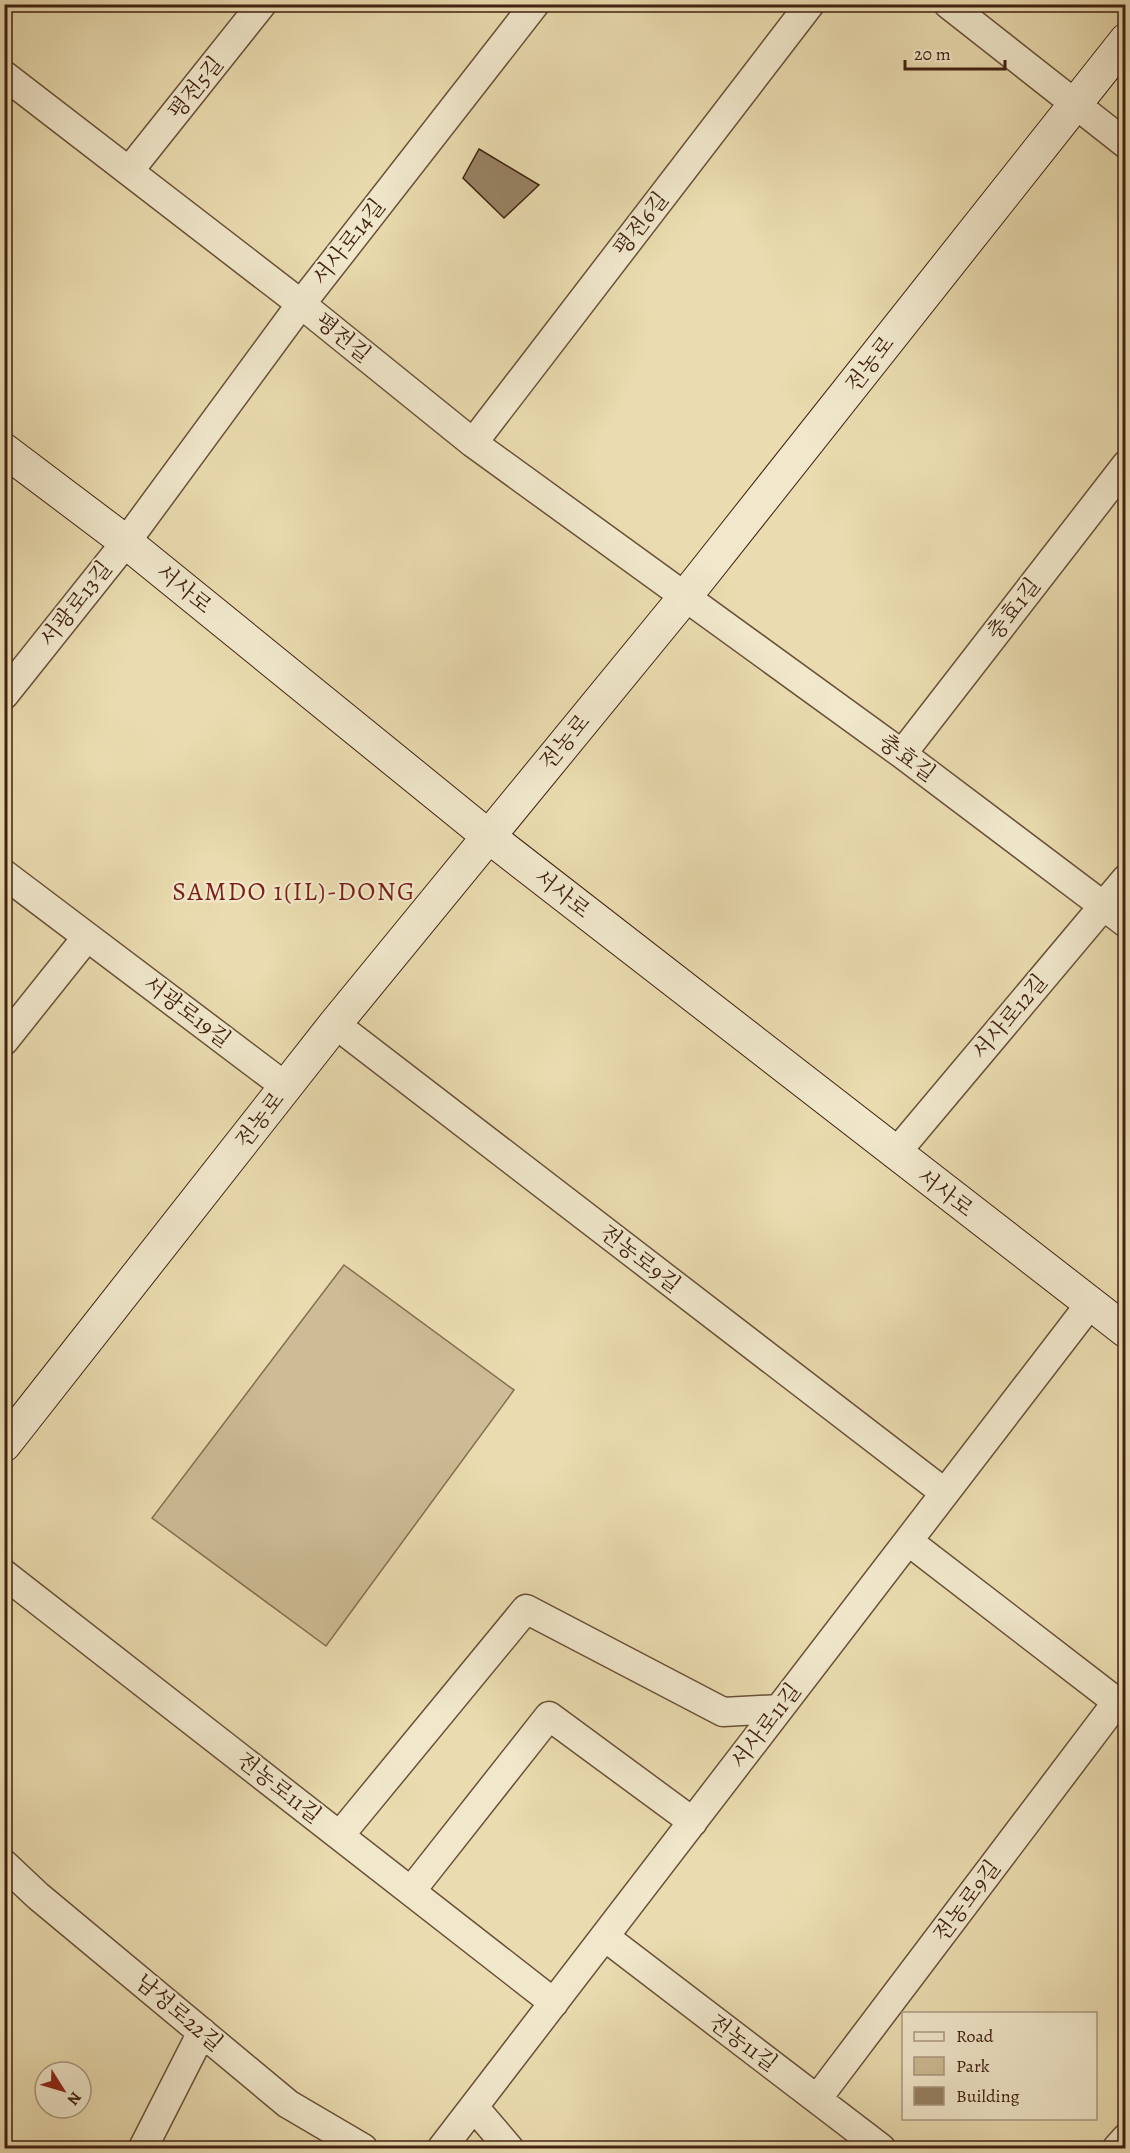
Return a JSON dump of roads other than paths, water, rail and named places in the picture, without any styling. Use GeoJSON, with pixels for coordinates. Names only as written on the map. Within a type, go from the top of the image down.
{"type":"FeatureCollection","features":[{"type":"Feature","properties":{"kind":"street","name":"평전5길"},"geometry":{"type":"LineString","coordinates":[[129,171],[262,4]]}},
{"type":"Feature","properties":{"kind":"street","name":"서사로14길"},"geometry":{"type":"LineString","coordinates":[[126,542],[301,304],[535,4]]}},
{"type":"Feature","properties":{"kind":"street","name":"평전6길"},"geometry":{"type":"LineString","coordinates":[[473,443],[810,4]]}},
{"type":"Feature","properties":{"kind":"street"},"geometry":{"type":"LineString","coordinates":[[948,4],[1125,144]]}},
{"type":"Feature","properties":{"kind":"street","name":"전농로"},"geometry":{"type":"LineString","coordinates":[[4,1445],[335,1024],[684,598],[1076,106],[1125,40]]}},
{"type":"Feature","properties":{"kind":"street","name":"평전길"},"geometry":{"type":"LineString","coordinates":[[4,75],[301,304],[473,443],[684,598]]}},
{"type":"Feature","properties":{"kind":"street","name":"서사로"},"geometry":{"type":"LineString","coordinates":[[4,450],[126,542],[488,836],[1125,1331]]}},
{"type":"Feature","properties":{"kind":"street","name":"충효1길"},"geometry":{"type":"LineString","coordinates":[[902,754],[1125,465]]}},
{"type":"Feature","properties":{"kind":"street","name":"서광로13길"},"geometry":{"type":"LineString","coordinates":[[4,695],[126,542]]}},
{"type":"Feature","properties":{"kind":"street","name":"충효길"},"geometry":{"type":"LineString","coordinates":[[684,598],[902,754],[1115,915]]}},
{"type":"Feature","properties":{"kind":"street","name":"서광로19길"},"geometry":{"type":"LineString","coordinates":[[4,874],[286,1087]]}},
{"type":"Feature","properties":{"kind":"street","name":"서사로12길"},"geometry":{"type":"LineString","coordinates":[[895,1154],[1115,915],[1125,879]]}},
{"type":"Feature","properties":{"kind":"street"},"geometry":{"type":"LineString","coordinates":[[4,1041],[87,937]]}},
{"type":"Feature","properties":{"kind":"street","name":"전농로9길"},"geometry":{"type":"LineString","coordinates":[[335,1024],[945,1493]]}},
{"type":"Feature","properties":{"kind":"street","name":"서사로11길"},"geometry":{"type":"LineString","coordinates":[[442,2148],[1090,1304]]}},
{"type":"Feature","properties":{"kind":"street","name":"전농로9길"},"geometry":{"type":"LineString","coordinates":[[817,2099],[1121,1706],[908,1540]]}},
{"type":"Feature","properties":{"kind":"street","name":"전농로11길"},"geometry":{"type":"LineString","coordinates":[[4,1574],[554,2002]]}},
{"type":"Feature","properties":{"kind":"street"},"geometry":{"type":"LineString","coordinates":[[340,1835],[526,1609],[723,1712],[779,1709]]}},
{"type":"Feature","properties":{"kind":"street"},"geometry":{"type":"LineString","coordinates":[[411,1891],[549,1716],[693,1822]]}},
{"type":"Feature","properties":{"kind":"street","name":"남성로22길"},"geometry":{"type":"LineString","coordinates":[[4,1864],[38,1896],[288,2104],[363,2148]]}},
{"type":"Feature","properties":{"kind":"street","name":"전농11길"},"geometry":{"type":"LineString","coordinates":[[605,1937],[881,2148]]}},
{"type":"Feature","properties":{"kind":"street"},"geometry":{"type":"LineString","coordinates":[[143,2148],[202,2032]]}},
{"type":"Feature","properties":{"kind":"street"},"geometry":{"type":"LineString","coordinates":[[474,2107],[509,2148]]}},
{"type":"Feature","properties":{"kind":"street"},"geometry":{"type":"LineString","coordinates":[[1117,2148],[1125,2138]]}},
{"type":"Feature","properties":{"kind":"district","name":"SAMDO 1(IL)-DONG"},"geometry":{"type":"Point","coordinates":[294,891]}}]}
